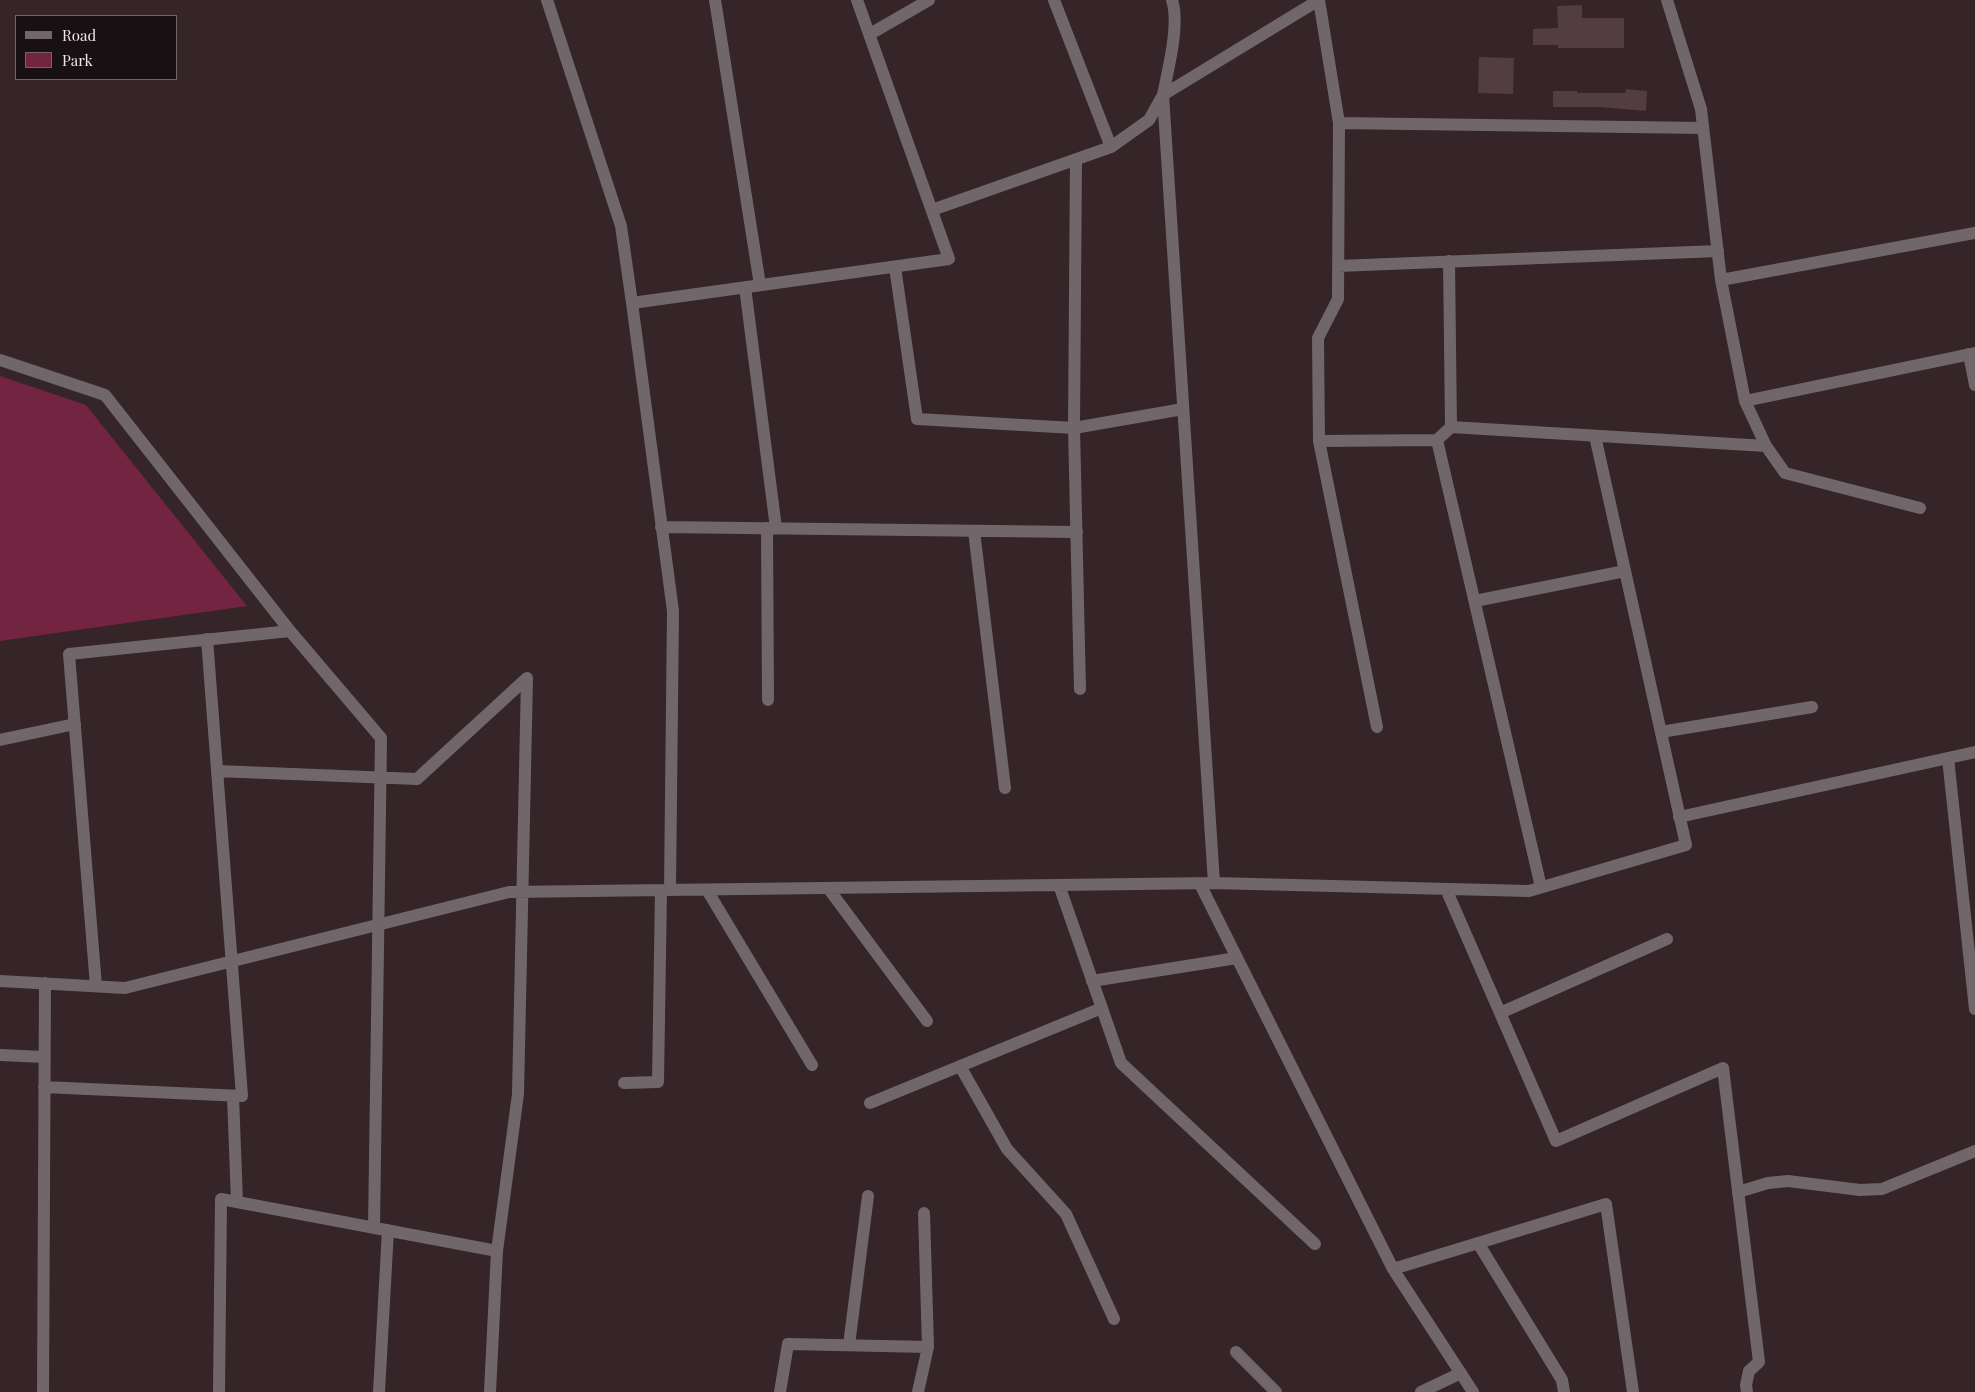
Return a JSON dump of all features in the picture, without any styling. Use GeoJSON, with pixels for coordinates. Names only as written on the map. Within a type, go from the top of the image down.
{"type":"FeatureCollection","features":[{"type":"Feature","properties":{"kind":"street"},"geometry":{"type":"LineString","coordinates":[[547,0],[621,226],[673,611],[658,1082],[624,1083]]}},
{"type":"Feature","properties":{"kind":"street"},"geometry":{"type":"LineString","coordinates":[[715,0],[760,285]]}},
{"type":"Feature","properties":{"kind":"street"},"geometry":{"type":"LineString","coordinates":[[632,303],[949,260],[857,0]]}},
{"type":"Feature","properties":{"kind":"street"},"geometry":{"type":"LineString","coordinates":[[870,34],[929,0]]}},
{"type":"Feature","properties":{"kind":"street"},"geometry":{"type":"LineString","coordinates":[[1054,0],[1111,147]]}},
{"type":"Feature","properties":{"kind":"street"},"geometry":{"type":"LineString","coordinates":[[1172,0],[1174,7],[1172,48],[1163,95],[1214,883]]}},
{"type":"Feature","properties":{"kind":"street"},"geometry":{"type":"LineString","coordinates":[[932,210],[1111,147],[1149,120],[1163,95],[1319,0],[1339,123],[1338,299],[1318,338],[1319,441],[1377,727]]}},
{"type":"Feature","properties":{"kind":"street"},"geometry":{"type":"LineString","coordinates":[[1667,0],[1701,109],[1721,280],[1745,401],[1766,446],[1785,473],[1920,508]]}},
{"type":"Feature","properties":{"kind":"street"},"geometry":{"type":"LineString","coordinates":[[1339,123],[1703,128]]}},
{"type":"Feature","properties":{"kind":"street"},"geometry":{"type":"LineString","coordinates":[[1076,159],[1074,428],[1080,689]]}},
{"type":"Feature","properties":{"kind":"street"},"geometry":{"type":"LineString","coordinates":[[1721,280],[1975,233]]}},
{"type":"Feature","properties":{"kind":"street"},"geometry":{"type":"LineString","coordinates":[[1338,266],[1718,251]]}},
{"type":"Feature","properties":{"kind":"street"},"geometry":{"type":"LineString","coordinates":[[1449,261],[1451,427]]}},
{"type":"Feature","properties":{"kind":"street"},"geometry":{"type":"LineString","coordinates":[[895,267],[917,419],[1074,428],[1183,409]]}},
{"type":"Feature","properties":{"kind":"street"},"geometry":{"type":"LineString","coordinates":[[745,287],[772,528],[768,700]]}},
{"type":"Feature","properties":{"kind":"street"},"geometry":{"type":"LineString","coordinates":[[1745,401],[1972,354],[1975,385]]}},
{"type":"Feature","properties":{"kind":"street"},"geometry":{"type":"LineString","coordinates":[[0,360],[105,395],[290,631],[381,738],[374,1228]]}},
{"type":"Feature","properties":{"kind":"street"},"geometry":{"type":"LineString","coordinates":[[1319,441],[1437,440],[1451,427],[1766,446]]}},
{"type":"Feature","properties":{"kind":"street"},"geometry":{"type":"LineString","coordinates":[[0,981],[125,988],[509,892],[1214,883],[1529,890],[1686,845],[1595,436]]}},
{"type":"Feature","properties":{"kind":"street"},"geometry":{"type":"LineString","coordinates":[[1437,440],[1541,887]]}},
{"type":"Feature","properties":{"kind":"street"},"geometry":{"type":"LineString","coordinates":[[661,527],[1077,532]]}},
{"type":"Feature","properties":{"kind":"street"},"geometry":{"type":"LineString","coordinates":[[974,531],[1005,788]]}},
{"type":"Feature","properties":{"kind":"street"},"geometry":{"type":"LineString","coordinates":[[1474,601],[1625,571]]}},
{"type":"Feature","properties":{"kind":"street"},"geometry":{"type":"LineString","coordinates":[[96,986],[69,654],[290,631]]}},
{"type":"Feature","properties":{"kind":"street"},"geometry":{"type":"LineString","coordinates":[[44,1087],[242,1096],[208,640]]}},
{"type":"Feature","properties":{"kind":"street"},"geometry":{"type":"LineString","coordinates":[[217,771],[417,779],[526,678],[518,1094],[497,1251],[490,1392]]}},
{"type":"Feature","properties":{"kind":"street"},"geometry":{"type":"LineString","coordinates":[[1661,732],[1812,706]]}},
{"type":"Feature","properties":{"kind":"street"},"geometry":{"type":"LineString","coordinates":[[0,740],[74,724]]}},
{"type":"Feature","properties":{"kind":"street"},"geometry":{"type":"LineString","coordinates":[[1679,817],[1975,752]]}},
{"type":"Feature","properties":{"kind":"street"},"geometry":{"type":"LineString","coordinates":[[1948,758],[1975,1010]]}},
{"type":"Feature","properties":{"kind":"street"},"geometry":{"type":"LineString","coordinates":[[1200,884],[1392,1269],[1474,1392]]}},
{"type":"Feature","properties":{"kind":"street"},"geometry":{"type":"LineString","coordinates":[[1059,885],[1121,1063],[1315,1244]]}},
{"type":"Feature","properties":{"kind":"street"},"geometry":{"type":"LineString","coordinates":[[828,888],[927,1021]]}},
{"type":"Feature","properties":{"kind":"street"},"geometry":{"type":"LineString","coordinates":[[1446,889],[1556,1141],[1723,1068],[1759,1362],[1749,1370],[1746,1385],[1748,1392]]}},
{"type":"Feature","properties":{"kind":"street"},"geometry":{"type":"LineString","coordinates":[[707,890],[812,1065]]}},
{"type":"Feature","properties":{"kind":"street"},"geometry":{"type":"LineString","coordinates":[[1500,1013],[1667,939]]}},
{"type":"Feature","properties":{"kind":"street"},"geometry":{"type":"LineString","coordinates":[[1092,981],[1237,958]]}},
{"type":"Feature","properties":{"kind":"street"},"geometry":{"type":"LineString","coordinates":[[43,1392],[44,983]]}},
{"type":"Feature","properties":{"kind":"street"},"geometry":{"type":"LineString","coordinates":[[870,1103],[1102,1008]]}},
{"type":"Feature","properties":{"kind":"street"},"geometry":{"type":"LineString","coordinates":[[0,1055],[44,1058]]}},
{"type":"Feature","properties":{"kind":"street"},"geometry":{"type":"LineString","coordinates":[[960,1066],[1007,1149],[1066,1214],[1114,1319]]}},
{"type":"Feature","properties":{"kind":"street"},"geometry":{"type":"LineString","coordinates":[[233,1096],[237,1202]]}},
{"type":"Feature","properties":{"kind":"street"},"geometry":{"type":"LineString","coordinates":[[1738,1192],[1768,1183],[1788,1181],[1860,1190],[1882,1189],[1975,1151]]}},
{"type":"Feature","properties":{"kind":"street"},"geometry":{"type":"LineString","coordinates":[[848,1345],[868,1196]]}},
{"type":"Feature","properties":{"kind":"street"},"geometry":{"type":"LineString","coordinates":[[219,1392],[222,1199],[497,1251]]}},
{"type":"Feature","properties":{"kind":"street"},"geometry":{"type":"LineString","coordinates":[[1392,1269],[1606,1204],[1633,1392]]}},
{"type":"Feature","properties":{"kind":"street"},"geometry":{"type":"LineString","coordinates":[[918,1392],[928,1347],[924,1213]]}},
{"type":"Feature","properties":{"kind":"street"},"geometry":{"type":"LineString","coordinates":[[379,1392],[388,1230]]}},
{"type":"Feature","properties":{"kind":"street"},"geometry":{"type":"LineString","coordinates":[[1478,1243],[1562,1380],[1564,1392]]}},
{"type":"Feature","properties":{"kind":"street"},"geometry":{"type":"LineString","coordinates":[[780,1392],[788,1344],[928,1347]]}},
{"type":"Feature","properties":{"kind":"street"},"geometry":{"type":"LineString","coordinates":[[1236,1352],[1276,1392]]}},
{"type":"Feature","properties":{"kind":"street"},"geometry":{"type":"LineString","coordinates":[[1422,1392],[1461,1373]]}},
{"type":"Feature","properties":{"kind":"green space"},"geometry":{"type":"Polygon","coordinates":[[[0,376],[86,405],[247,606],[0,641],[0,376]]]}},
{"type":"Feature","properties":{"kind":"building"},"geometry":{"type":"Polygon","coordinates":[[[1582,5],[1582,18],[1624,18],[1624,48],[1558,48],[1558,45],[1533,45],[1533,29],[1558,28],[1557,6],[1582,5]]]}},
{"type":"Feature","properties":{"kind":"building"},"geometry":{"type":"Polygon","coordinates":[[[1479,57],[1514,58],[1513,94],[1478,93],[1479,57]]]}},
{"type":"Feature","properties":{"kind":"building"},"geometry":{"type":"Polygon","coordinates":[[[1626,89],[1647,91],[1646,111],[1599,107],[1553,107],[1553,91],[1625,93],[1626,89]]]}}]}
